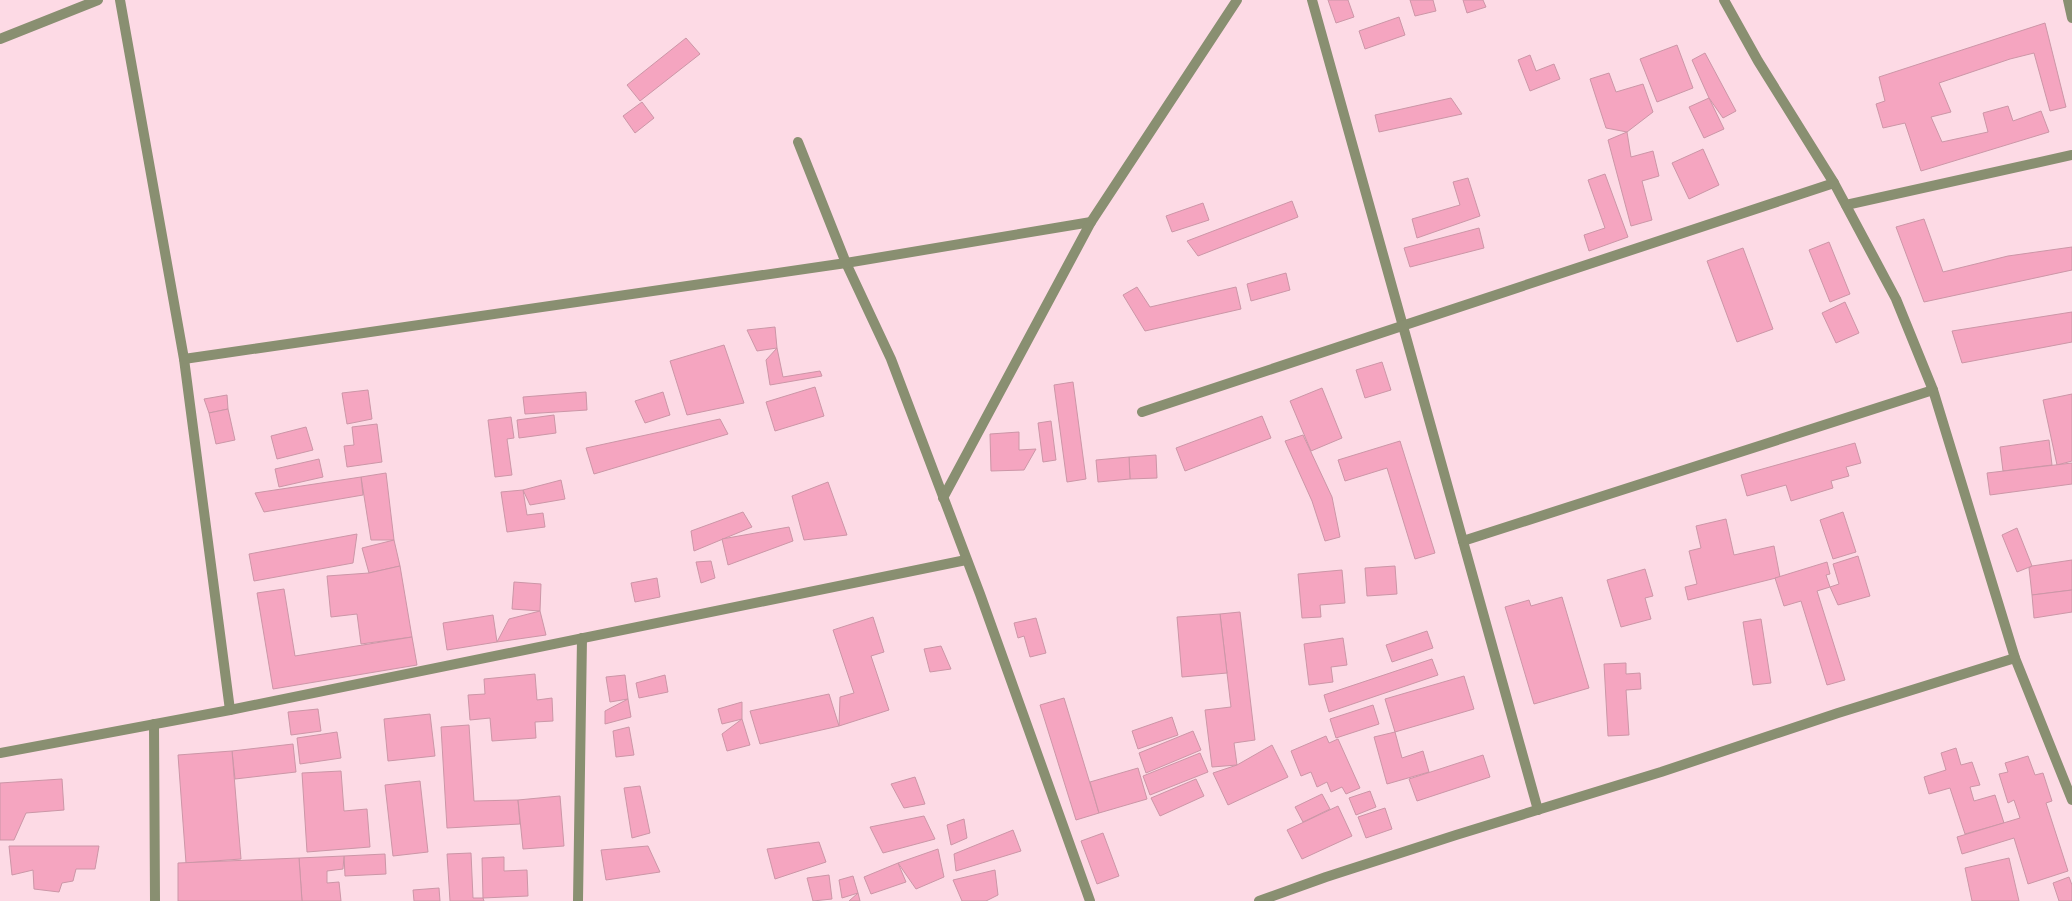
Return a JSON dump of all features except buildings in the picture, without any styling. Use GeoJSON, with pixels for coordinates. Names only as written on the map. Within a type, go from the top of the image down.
{"type":"FeatureCollection","features":[{"type":"Feature","properties":{"kind":"street"},"geometry":{"type":"LineString","coordinates":[[0,39],[98,0]]}},
{"type":"Feature","properties":{"kind":"street"},"geometry":{"type":"LineString","coordinates":[[120,0],[184,359],[230,710]]}},
{"type":"Feature","properties":{"kind":"street"},"geometry":{"type":"LineString","coordinates":[[943,498],[1091,222],[1237,0]]}},
{"type":"Feature","properties":{"kind":"street"},"geometry":{"type":"LineString","coordinates":[[1312,0],[1538,810]]}},
{"type":"Feature","properties":{"kind":"street"},"geometry":{"type":"LineString","coordinates":[[1724,0],[1758,61],[1834,183],[1896,299],[1933,390],[2015,658],[2072,800]]}},
{"type":"Feature","properties":{"kind":"street"},"geometry":{"type":"LineString","coordinates":[[2068,0],[2072,18]]}},
{"type":"Feature","properties":{"kind":"street"},"geometry":{"type":"LineString","coordinates":[[798,142],[846,263],[891,358],[1090,901]]}},
{"type":"Feature","properties":{"kind":"street"},"geometry":{"type":"LineString","coordinates":[[1846,205],[2072,155]]}},
{"type":"Feature","properties":{"kind":"street"},"geometry":{"type":"LineString","coordinates":[[1142,412],[1834,183]]}},
{"type":"Feature","properties":{"kind":"street"},"geometry":{"type":"LineString","coordinates":[[184,359],[846,263],[1091,222]]}},
{"type":"Feature","properties":{"kind":"street"},"geometry":{"type":"LineString","coordinates":[[1463,541],[1933,390]]}},
{"type":"Feature","properties":{"kind":"street"},"geometry":{"type":"LineString","coordinates":[[0,753],[230,710],[966,560]]}},
{"type":"Feature","properties":{"kind":"street"},"geometry":{"type":"LineString","coordinates":[[578,901],[582,638]]}},
{"type":"Feature","properties":{"kind":"street"},"geometry":{"type":"LineString","coordinates":[[1259,901],[1333,874],[2015,658]]}},
{"type":"Feature","properties":{"kind":"street"},"geometry":{"type":"LineString","coordinates":[[154,724],[155,901]]}}]}
